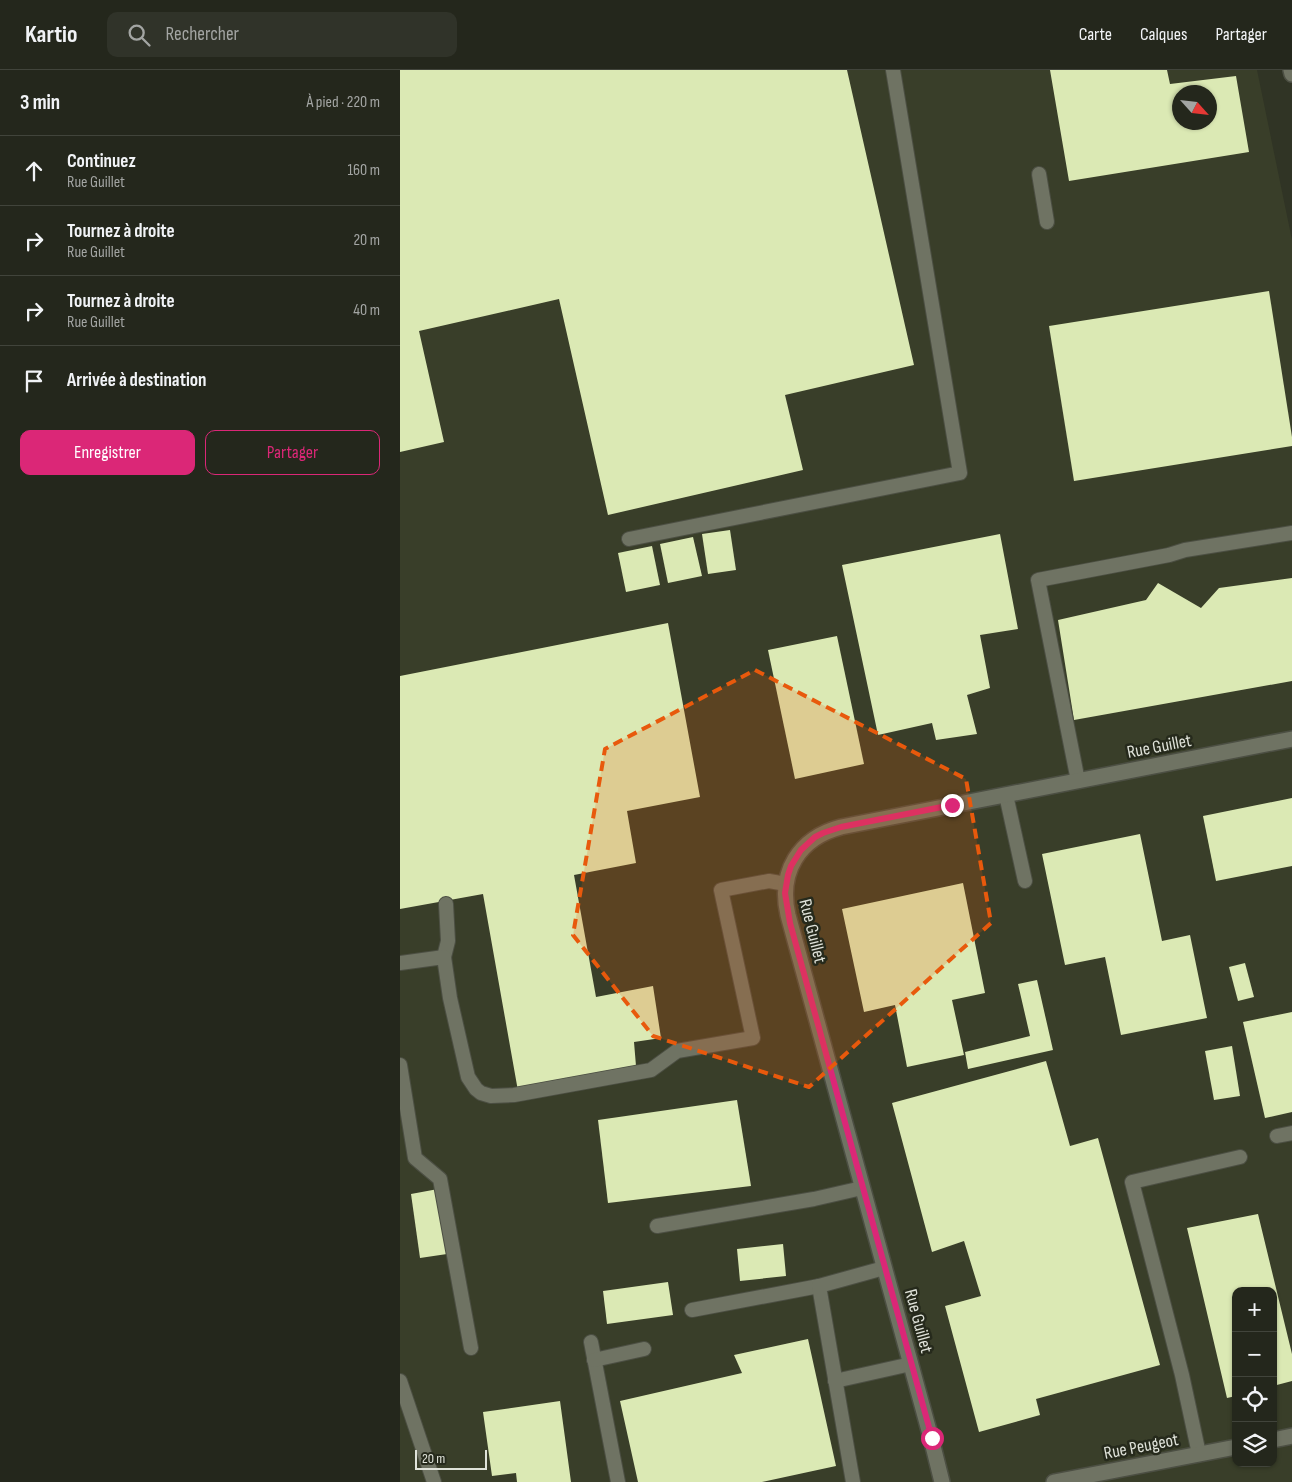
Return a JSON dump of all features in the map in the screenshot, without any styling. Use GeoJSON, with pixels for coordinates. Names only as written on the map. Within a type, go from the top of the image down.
{"type":"FeatureCollection","features":[{"type":"Feature","properties":{"kind":"street"},"geometry":{"type":"LineString","coordinates":[[1291,70],[1292,74]]}},
{"type":"Feature","properties":{"kind":"street","name":"Rue Guillet"},"geometry":{"type":"LineString","coordinates":[[942,1482],[932,1438],[788,915],[786,884],[791,866],[801,850],[815,837],[841,827],[1292,739]]}},
{"type":"Feature","properties":{"kind":"street"},"geometry":{"type":"LineString","coordinates":[[1277,1439],[1292,1436]]}},
{"type":"Feature","properties":{"kind":"street","name":"Rue Peugeot"},"geometry":{"type":"LineString","coordinates":[[1054,1482],[1232,1448]]}},
{"type":"Feature","properties":{"kind":"lane"},"geometry":{"type":"LineString","coordinates":[[629,539],[960,473],[893,70]]}},
{"type":"Feature","properties":{"kind":"lane"},"geometry":{"type":"LineString","coordinates":[[1038,174],[1047,222]]}},
{"type":"Feature","properties":{"kind":"lane"},"geometry":{"type":"LineString","coordinates":[[1078,781],[1038,580],[1169,555],[1186,550],[1292,533]]}},
{"type":"Feature","properties":{"kind":"lane"},"geometry":{"type":"LineString","coordinates":[[1006,795],[1025,882]]}},
{"type":"Feature","properties":{"kind":"lane"},"geometry":{"type":"LineString","coordinates":[[446,904],[448,941],[444,957],[450,998],[468,1077],[476,1089],[482,1093],[491,1096],[514,1095],[651,1070],[677,1051],[753,1038],[720,890],[769,881],[786,884]]}},
{"type":"Feature","properties":{"kind":"lane"},"geometry":{"type":"LineString","coordinates":[[400,963],[444,957]]}},
{"type":"Feature","properties":{"kind":"lane"},"geometry":{"type":"LineString","coordinates":[[400,1065],[404,1111],[415,1158],[440,1179],[471,1348]]}},
{"type":"Feature","properties":{"kind":"lane"},"geometry":{"type":"LineString","coordinates":[[1277,1136],[1292,1133]]}},
{"type":"Feature","properties":{"kind":"lane"},"geometry":{"type":"LineString","coordinates":[[1200,1454],[1182,1375],[1132,1182],[1240,1157]]}},
{"type":"Feature","properties":{"kind":"lane"},"geometry":{"type":"LineString","coordinates":[[657,1226],[834,1195],[862,1188]]}},
{"type":"Feature","properties":{"kind":"lane"},"geometry":{"type":"LineString","coordinates":[[692,1310],[819,1286],[884,1268]]}},
{"type":"Feature","properties":{"kind":"lane"},"geometry":{"type":"LineString","coordinates":[[819,1286],[853,1482]]}},
{"type":"Feature","properties":{"kind":"lane"},"geometry":{"type":"LineString","coordinates":[[591,1342],[618,1482]]}},
{"type":"Feature","properties":{"kind":"lane"},"geometry":{"type":"LineString","coordinates":[[594,1360],[644,1349]]}},
{"type":"Feature","properties":{"kind":"lane"},"geometry":{"type":"LineString","coordinates":[[835,1381],[911,1364]]}},
{"type":"Feature","properties":{"kind":"lane"},"geometry":{"type":"LineString","coordinates":[[400,1381],[434,1482]]}},
{"type":"Feature","properties":{"kind":"highlighted area"},"geometry":{"type":"Polygon","coordinates":[[[755,670],[966,779],[991,923],[809,1087],[653,1036],[573,935],[605,749],[755,670]]]}},
{"type":"Feature","properties":{"kind":"shaded area"},"geometry":{"type":"Polygon","coordinates":[[[400,70],[1257,70],[1292,240],[1292,1482],[400,1482],[400,70]]]}},
{"type":"Feature","properties":{"kind":"building"},"geometry":{"type":"Polygon","coordinates":[[[400,70],[847,70],[914,365],[785,395],[803,470],[608,515],[559,299],[419,331],[444,442],[400,452],[400,70]]]}},
{"type":"Feature","properties":{"kind":"building"},"geometry":{"type":"Polygon","coordinates":[[[1050,70],[1167,70],[1170,84],[1236,76],[1249,152],[1069,181],[1050,70]]]}},
{"type":"Feature","properties":{"kind":"building"},"geometry":{"type":"Polygon","coordinates":[[[1269,291],[1292,446],[1074,481],[1049,326],[1269,291]]]}},
{"type":"Feature","properties":{"kind":"building"},"geometry":{"type":"Polygon","coordinates":[[[730,530],[736,570],[708,574],[702,534],[730,530]]]}},
{"type":"Feature","properties":{"kind":"building"},"geometry":{"type":"Polygon","coordinates":[[[1000,534],[1018,629],[980,635],[990,688],[967,695],[977,734],[936,740],[932,723],[878,735],[842,565],[1000,534]]]}},
{"type":"Feature","properties":{"kind":"building"},"geometry":{"type":"Polygon","coordinates":[[[693,537],[702,576],[668,583],[660,544],[693,537]]]}},
{"type":"Feature","properties":{"kind":"building"},"geometry":{"type":"Polygon","coordinates":[[[652,546],[660,585],[626,592],[618,553],[652,546]]]}},
{"type":"Feature","properties":{"kind":"building"},"geometry":{"type":"Polygon","coordinates":[[[1292,578],[1292,681],[1074,720],[1058,620],[1146,600],[1158,583],[1201,608],[1219,588],[1292,578]]]}},
{"type":"Feature","properties":{"kind":"building"},"geometry":{"type":"Polygon","coordinates":[[[668,623],[700,797],[627,811],[636,863],[574,875],[596,997],[653,986],[661,1038],[634,1042],[636,1066],[518,1091],[483,894],[400,909],[400,676],[668,623]]]}},
{"type":"Feature","properties":{"kind":"building"},"geometry":{"type":"Polygon","coordinates":[[[837,636],[864,764],[795,779],[768,650],[837,636]]]}},
{"type":"Feature","properties":{"kind":"building"},"geometry":{"type":"Polygon","coordinates":[[[1292,798],[1292,866],[1216,881],[1203,816],[1292,798]]]}},
{"type":"Feature","properties":{"kind":"building"},"geometry":{"type":"Polygon","coordinates":[[[1140,834],[1162,941],[1190,935],[1207,1018],[1121,1035],[1105,957],[1065,965],[1042,854],[1140,834]]]}},
{"type":"Feature","properties":{"kind":"building"},"geometry":{"type":"Polygon","coordinates":[[[963,883],[985,993],[952,1000],[964,1055],[907,1067],[895,1005],[864,1012],[842,909],[963,883]]]}},
{"type":"Feature","properties":{"kind":"building"},"geometry":{"type":"Polygon","coordinates":[[[1245,963],[1254,997],[1238,1001],[1229,967],[1245,963]]]}},
{"type":"Feature","properties":{"kind":"building"},"geometry":{"type":"Polygon","coordinates":[[[1037,980],[1053,1050],[968,1069],[965,1052],[1030,1036],[1018,984],[1037,980]]]}},
{"type":"Feature","properties":{"kind":"building"},"geometry":{"type":"Polygon","coordinates":[[[1292,1012],[1292,1112],[1265,1118],[1243,1022],[1292,1012]]]}},
{"type":"Feature","properties":{"kind":"building"},"geometry":{"type":"Polygon","coordinates":[[[1232,1046],[1240,1096],[1214,1100],[1205,1051],[1232,1046]]]}},
{"type":"Feature","properties":{"kind":"building"},"geometry":{"type":"Polygon","coordinates":[[[1046,1061],[1070,1146],[1098,1138],[1160,1365],[1036,1399],[1040,1415],[979,1432],[945,1306],[981,1296],[964,1241],[932,1252],[892,1103],[1046,1061]]]}},
{"type":"Feature","properties":{"kind":"building"},"geometry":{"type":"Polygon","coordinates":[[[737,1100],[751,1186],[608,1203],[598,1120],[737,1100]]]}},
{"type":"Feature","properties":{"kind":"building"},"geometry":{"type":"Polygon","coordinates":[[[438,1189],[447,1254],[420,1258],[411,1194],[438,1189]]]}},
{"type":"Feature","properties":{"kind":"building"},"geometry":{"type":"Polygon","coordinates":[[[1258,1214],[1276,1287],[1232,1287],[1232,1397],[1227,1398],[1187,1228],[1258,1214]]]}},
{"type":"Feature","properties":{"kind":"building"},"geometry":{"type":"Polygon","coordinates":[[[783,1244],[786,1276],[740,1281],[737,1249],[783,1244]]]}},
{"type":"Feature","properties":{"kind":"building"},"geometry":{"type":"Polygon","coordinates":[[[668,1282],[673,1315],[607,1324],[603,1291],[668,1282]]]}},
{"type":"Feature","properties":{"kind":"building"},"geometry":{"type":"Polygon","coordinates":[[[1277,1292],[1292,1354],[1292,1381],[1277,1385],[1277,1292]]]}},
{"type":"Feature","properties":{"kind":"building"},"geometry":{"type":"Polygon","coordinates":[[[808,1339],[836,1466],[762,1482],[638,1482],[620,1401],[742,1373],[734,1355],[808,1339]]]}},
{"type":"Feature","properties":{"kind":"building"},"geometry":{"type":"Polygon","coordinates":[[[560,1401],[571,1482],[517,1482],[516,1473],[492,1476],[483,1412],[560,1401]]]}},
{"type":"Feature","properties":{"kind":"route"},"geometry":{"type":"LineString","coordinates":[[932,1438],[790,923],[785,893],[791,866],[801,850],[815,837],[832,829],[952,805]]}}]}
